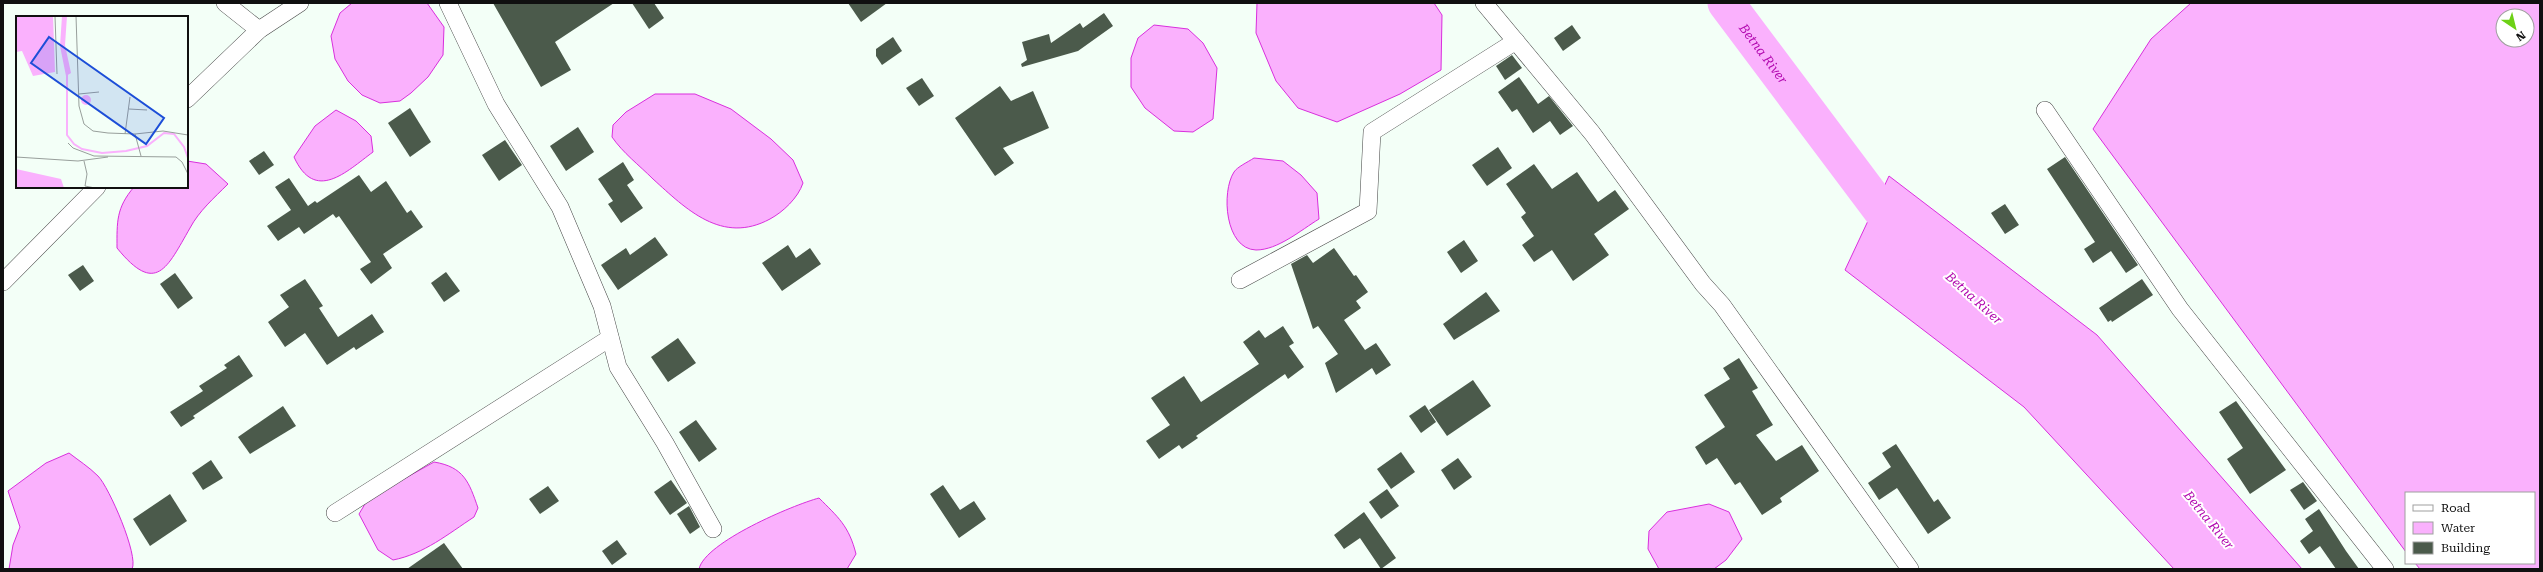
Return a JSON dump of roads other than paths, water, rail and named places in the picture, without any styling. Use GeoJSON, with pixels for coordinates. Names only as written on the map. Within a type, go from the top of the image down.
{"type":"FeatureCollection","features":[{"type":"Feature","properties":{"kind":"street"},"geometry":{"type":"LineString","coordinates":[[225,3],[259,30]]}},
{"type":"Feature","properties":{"kind":"street"},"geometry":{"type":"LineString","coordinates":[[188,98],[259,30],[300,3]]}},
{"type":"Feature","properties":{"kind":"street"},"geometry":{"type":"LineString","coordinates":[[448,3],[496,104],[560,207],[602,306],[618,368],[665,443],[713,529]]}},
{"type":"Feature","properties":{"kind":"street"},"geometry":{"type":"LineString","coordinates":[[1484,3],[1592,133],[1703,284],[1722,305],[1910,569]]}},
{"type":"Feature","properties":{"kind":"street"},"geometry":{"type":"LineString","coordinates":[[1240,280],[1368,211],[1372,132],[1516,41]]}},
{"type":"Feature","properties":{"kind":"street"},"geometry":{"type":"LineString","coordinates":[[2045,110],[2180,309],[2386,569]]}},
{"type":"Feature","properties":{"kind":"street"},"geometry":{"type":"LineString","coordinates":[[3,282],[96,188]]}},
{"type":"Feature","properties":{"kind":"street"},"geometry":{"type":"LineString","coordinates":[[335,513],[610,338]]}},
{"type":"Feature","properties":{"kind":"water"},"geometry":{"type":"Polygon","coordinates":[[[352,3],[427,3],[444,27],[443,55],[428,77],[400,101],[380,103],[362,95],[348,81],[335,59],[331,36],[340,13],[352,3]]]}},
{"type":"Feature","properties":{"kind":"water"},"geometry":{"type":"Polygon","coordinates":[[[1257,3],[1434,3],[1442,15],[1441,70],[1400,94],[1337,122],[1298,108],[1276,81],[1256,33],[1257,3]]]}},
{"type":"Feature","properties":{"kind":"water"},"geometry":{"type":"Polygon","coordinates":[[[2191,3],[2540,3],[2540,569],[2420,569],[2416,564],[2535,564],[2535,492],[2405,492],[2405,551],[2093,129],[2151,39],[2191,3]]]}},
{"type":"Feature","properties":{"kind":"water"},"geometry":{"type":"Polygon","coordinates":[[[1154,25],[1188,29],[1203,43],[1217,68],[1213,119],[1193,132],[1174,131],[1145,108],[1131,87],[1131,58],[1138,38],[1154,25]]]}},
{"type":"Feature","properties":{"kind":"water"},"geometry":{"type":"Polygon","coordinates":[[[655,94],[695,94],[731,109],[771,139],[793,160],[803,183],[798,194],[780,213],[753,226],[736,228],[721,226],[692,212],[678,202],[626,154],[612,137],[613,125],[626,112],[655,94]]]}},
{"type":"Feature","properties":{"kind":"water"},"geometry":{"type":"Polygon","coordinates":[[[336,110],[356,121],[371,136],[373,152],[342,174],[331,179],[321,181],[311,178],[302,171],[294,157],[315,126],[336,110]]]}},
{"type":"Feature","properties":{"kind":"water"},"geometry":{"type":"Polygon","coordinates":[[[1254,158],[1283,161],[1301,175],[1317,193],[1319,219],[1297,234],[1273,247],[1256,250],[1246,247],[1238,240],[1232,230],[1228,218],[1227,205],[1230,181],[1235,170],[1254,158]]]}},
{"type":"Feature","properties":{"kind":"water"},"geometry":{"type":"Polygon","coordinates":[[[188,161],[206,164],[228,184],[198,216],[167,265],[160,271],[151,273],[142,271],[130,263],[117,248],[119,216],[128,195],[133,188],[188,188],[188,161]]]}},
{"type":"Feature","properties":{"kind":"water"},"geometry":{"type":"Polygon","coordinates":[[[1889,176],[2097,335],[2302,569],[2174,569],[2024,407],[1845,270],[1889,176]]]}},
{"type":"Feature","properties":{"kind":"water"},"geometry":{"type":"Polygon","coordinates":[[[69,453],[98,476],[109,493],[127,537],[133,562],[132,569],[9,569],[13,545],[20,527],[8,491],[46,463],[69,453]]]}},
{"type":"Feature","properties":{"kind":"water"},"geometry":{"type":"Polygon","coordinates":[[[434,462],[444,464],[452,468],[464,477],[472,491],[478,508],[474,517],[435,543],[415,553],[393,560],[378,550],[359,514],[368,499],[434,462]]]}},
{"type":"Feature","properties":{"kind":"water"},"geometry":{"type":"Polygon","coordinates":[[[819,498],[842,523],[850,536],[856,554],[847,569],[699,569],[705,558],[733,537],[771,516],[819,498]]]}},
{"type":"Feature","properties":{"kind":"water"},"geometry":{"type":"Polygon","coordinates":[[[1709,504],[1729,512],[1742,539],[1726,560],[1714,569],[1659,569],[1648,549],[1649,531],[1667,512],[1709,504]]]}},
{"type":"Feature","properties":{"kind":"waterway","name":"Betna River"},"geometry":{"type":"LineString","coordinates":[[1726,3],[1891,223],[1910,241]]}}]}
